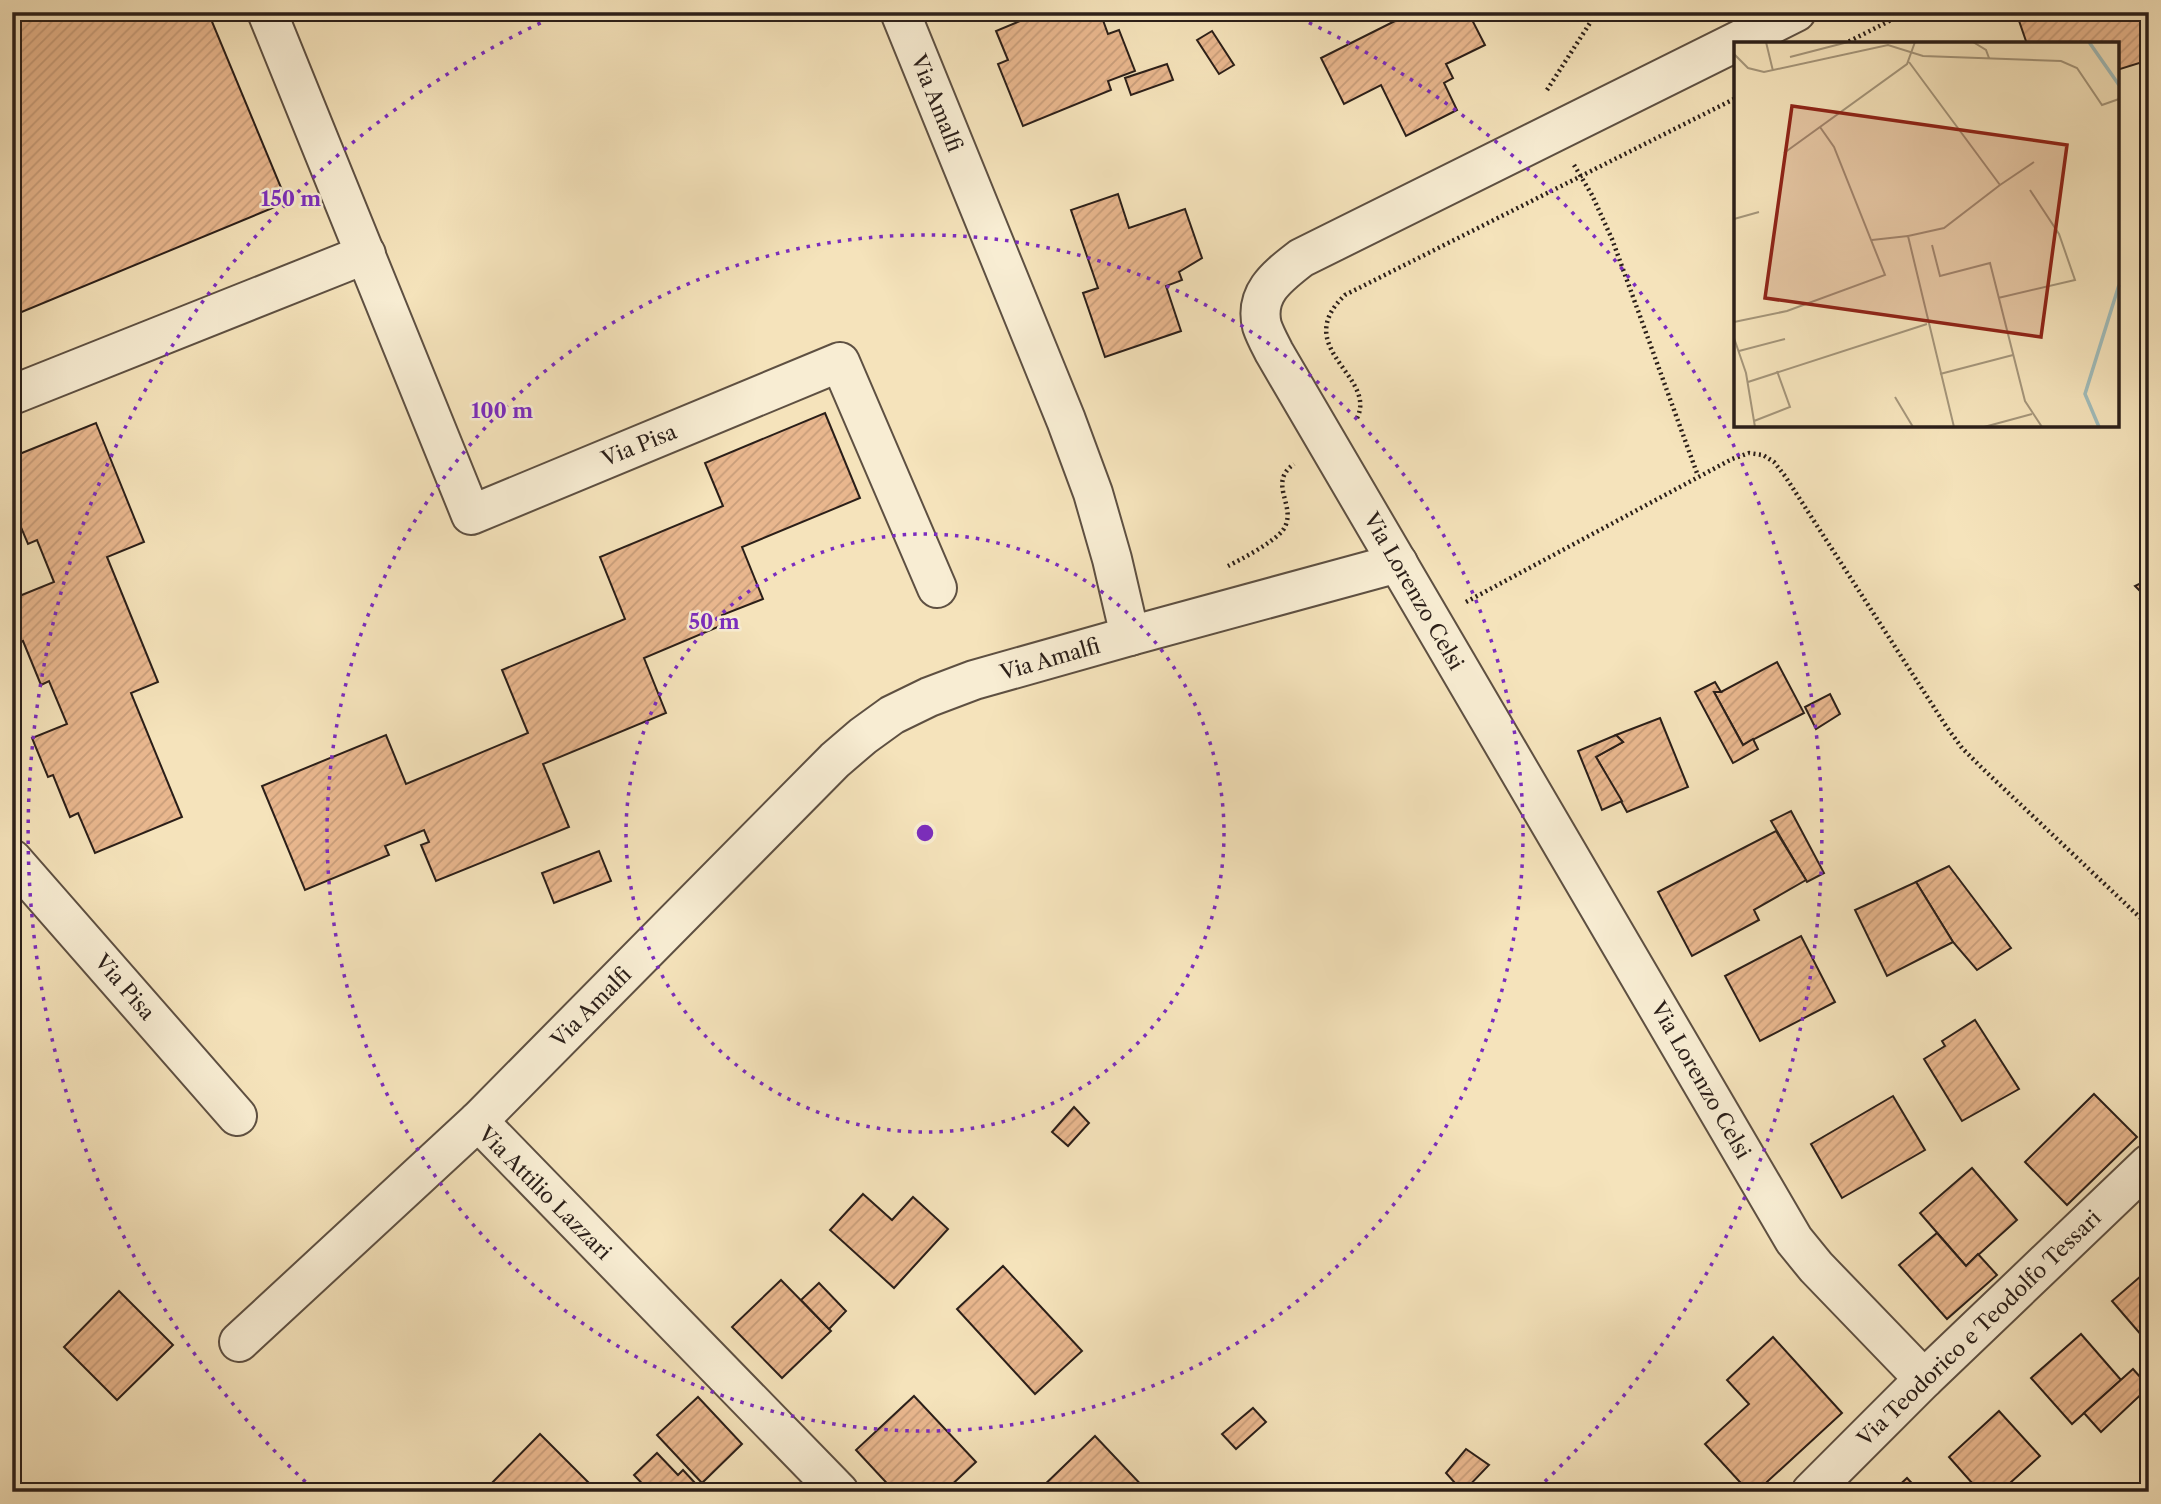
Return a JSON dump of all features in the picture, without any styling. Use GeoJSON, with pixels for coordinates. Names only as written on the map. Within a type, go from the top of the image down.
{"type":"FeatureCollection","features":[{"type":"Feature","properties":{"kind":"street","name":"Via Pisa"},"geometry":{"type":"LineString","coordinates":[[267,12],[471,515],[840,362],[937,588]]}},
{"type":"Feature","properties":{"kind":"street","name":"Via Amalfi"},"geometry":{"type":"LineString","coordinates":[[478,1121],[826,770],[863,736],[892,715],[974,680],[1130,636],[1097,506],[1075,444],[900,12]]}},
{"type":"Feature","properties":{"kind":"street","name":"Via Lorenzo Celsi"},"geometry":{"type":"LineString","coordinates":[[1735,42],[1796,12]]}},
{"type":"Feature","properties":{"kind":"street","name":"Via Lorenzo Celsi"},"geometry":{"type":"LineString","coordinates":[[1734,43],[1301,258],[1274,279],[1260,305],[1262,326],[1274,352],[1794,1240],[1816,1267],[1924,1379]]}},
{"type":"Feature","properties":{"kind":"street"},"geometry":{"type":"LineString","coordinates":[[12,395],[366,254]]}},
{"type":"Feature","properties":{"kind":"street"},"geometry":{"type":"LineString","coordinates":[[1130,636],[1398,563]]}},
{"type":"Feature","properties":{"kind":"street","name":"Via Pisa"},"geometry":{"type":"LineString","coordinates":[[12,859],[237,1116]]}},
{"type":"Feature","properties":{"kind":"street","name":"Via Attilio Lazzari"},"geometry":{"type":"LineString","coordinates":[[239,1342],[478,1121],[839,1492]]}},
{"type":"Feature","properties":{"kind":"street","name":"Via Teodorico e Teodolfo Tessari"},"geometry":{"type":"LineString","coordinates":[[1811,1492],[1924,1379],[2149,1164]]}},
{"type":"Feature","properties":{"kind":"path"},"geometry":{"type":"LineString","coordinates":[[1597,12],[1547,90],[1546,102],[1553,132],[1592,195],[1612,239],[1698,476]]}},
{"type":"Feature","properties":{"kind":"path"},"geometry":{"type":"LineString","coordinates":[[1848,42],[1907,12]]}},
{"type":"Feature","properties":{"kind":"path"},"geometry":{"type":"LineString","coordinates":[[1356,420],[1360,412],[1357,391],[1327,338],[1325,326],[1328,314],[1335,304],[1356,288],[1734,99]]}},
{"type":"Feature","properties":{"kind":"path"},"geometry":{"type":"LineString","coordinates":[[1432,621],[1698,476],[1749,453],[1763,455],[1774,462],[1962,748],[2149,926]]}},
{"type":"Feature","properties":{"kind":"path"},"geometry":{"type":"LineString","coordinates":[[1223,568],[1246,556],[1284,529],[1287,509],[1282,477],[1287,468],[1298,461]]}},
{"type":"Feature","properties":{"kind":"building"},"geometry":{"type":"Polygon","coordinates":[[[12,12],[208,12],[287,202],[12,316],[12,12]]]}},
{"type":"Feature","properties":{"kind":"building"},"geometry":{"type":"Polygon","coordinates":[[[1042,12],[1100,12],[1108,34],[1119,30],[1135,71],[1108,81],[1111,90],[1023,126],[998,64],[1008,60],[996,31],[1042,12]]]}},
{"type":"Feature","properties":{"kind":"building"},"geometry":{"type":"Polygon","coordinates":[[[1390,12],[1468,12],[1485,45],[1446,64],[1453,78],[1444,83],[1457,110],[1406,136],[1381,85],[1344,104],[1321,58],[1395,21],[1390,12]]]}},
{"type":"Feature","properties":{"kind":"building"},"geometry":{"type":"Polygon","coordinates":[[[2016,12],[2149,12],[2149,60],[2119,69],[2119,42],[2026,42],[2016,12]]]}},
{"type":"Feature","properties":{"kind":"building"},"geometry":{"type":"Polygon","coordinates":[[[1212,31],[1234,65],[1219,74],[1197,40],[1212,31]]]}},
{"type":"Feature","properties":{"kind":"building"},"geometry":{"type":"Polygon","coordinates":[[[1167,64],[1173,80],[1131,95],[1125,78],[1167,64]]]}},
{"type":"Feature","properties":{"kind":"building"},"geometry":{"type":"Polygon","coordinates":[[[1118,194],[1129,228],[1185,209],[1202,258],[1179,272],[1182,280],[1166,286],[1181,331],[1105,357],[1083,293],[1098,288],[1071,210],[1118,194]]]}},
{"type":"Feature","properties":{"kind":"building"},"geometry":{"type":"Polygon","coordinates":[[[825,413],[860,498],[742,547],[763,599],[722,615],[725,624],[644,658],[666,713],[543,764],[569,827],[436,881],[421,845],[429,842],[424,830],[385,846],[389,855],[305,890],[262,786],[386,735],[406,784],[528,733],[502,670],[625,619],[600,557],[723,506],[705,463],[825,413]]]}},
{"type":"Feature","properties":{"kind":"building"},"geometry":{"type":"Polygon","coordinates":[[[96,423],[144,542],[107,557],[158,682],[131,693],[182,817],[95,853],[78,813],[70,817],[53,775],[48,777],[32,738],[67,724],[49,681],[41,685],[23,641],[17,644],[12,632],[12,599],[54,582],[37,540],[28,544],[12,506],[12,457],[96,423]]]}},
{"type":"Feature","properties":{"kind":"building"},"geometry":{"type":"Polygon","coordinates":[[[2149,579],[2149,600],[2135,586],[2149,579]]]}},
{"type":"Feature","properties":{"kind":"building"},"geometry":{"type":"Polygon","coordinates":[[[1777,662],[1804,713],[1743,745],[1714,692],[1721,692],[1777,662]]]}},
{"type":"Feature","properties":{"kind":"building"},"geometry":{"type":"Polygon","coordinates":[[[1715,682],[1721,692],[1714,692],[1743,745],[1753,739],[1758,749],[1733,763],[1695,692],[1715,682]]]}},
{"type":"Feature","properties":{"kind":"building"},"geometry":{"type":"Polygon","coordinates":[[[1830,694],[1840,714],[1816,729],[1805,707],[1830,694]]]}},
{"type":"Feature","properties":{"kind":"building"},"geometry":{"type":"Polygon","coordinates":[[[1660,718],[1688,787],[1627,812],[1596,757],[1623,742],[1616,735],[1660,718]]]}},
{"type":"Feature","properties":{"kind":"building"},"geometry":{"type":"Polygon","coordinates":[[[1616,735],[1623,742],[1596,757],[1622,801],[1602,810],[1578,751],[1616,735]]]}},
{"type":"Feature","properties":{"kind":"building"},"geometry":{"type":"Polygon","coordinates":[[[1791,811],[1824,873],[1807,882],[1771,821],[1791,811]]]}},
{"type":"Feature","properties":{"kind":"building"},"geometry":{"type":"Polygon","coordinates":[[[1776,831],[1806,880],[1754,910],[1759,920],[1692,956],[1658,892],[1776,831]]]}},
{"type":"Feature","properties":{"kind":"building"},"geometry":{"type":"Polygon","coordinates":[[[599,851],[611,881],[554,903],[542,873],[599,851]]]}},
{"type":"Feature","properties":{"kind":"building"},"geometry":{"type":"Polygon","coordinates":[[[1949,866],[2011,948],[1977,970],[1953,942],[1916,882],[1949,866]]]}},
{"type":"Feature","properties":{"kind":"building"},"geometry":{"type":"Polygon","coordinates":[[[1916,882],[1953,942],[1887,976],[1855,910],[1916,882]]]}},
{"type":"Feature","properties":{"kind":"building"},"geometry":{"type":"Polygon","coordinates":[[[1801,936],[1835,1002],[1760,1041],[1725,976],[1801,936]]]}},
{"type":"Feature","properties":{"kind":"building"},"geometry":{"type":"Polygon","coordinates":[[[1975,1020],[2019,1089],[1962,1121],[1924,1059],[1945,1046],[1942,1041],[1975,1020]]]}},
{"type":"Feature","properties":{"kind":"building"},"geometry":{"type":"Polygon","coordinates":[[[2094,1094],[2137,1137],[2067,1205],[2025,1162],[2094,1094]]]}},
{"type":"Feature","properties":{"kind":"building"},"geometry":{"type":"Polygon","coordinates":[[[1893,1096],[1925,1150],[1842,1198],[1811,1144],[1893,1096]]]}},
{"type":"Feature","properties":{"kind":"building"},"geometry":{"type":"Polygon","coordinates":[[[1074,1107],[1089,1123],[1068,1146],[1052,1132],[1074,1107]]]}},
{"type":"Feature","properties":{"kind":"building"},"geometry":{"type":"Polygon","coordinates":[[[1972,1168],[2017,1220],[1966,1266],[1920,1213],[1972,1168]]]}},
{"type":"Feature","properties":{"kind":"building"},"geometry":{"type":"Polygon","coordinates":[[[863,1194],[892,1220],[913,1197],[948,1229],[894,1288],[830,1230],[863,1194]]]}},
{"type":"Feature","properties":{"kind":"building"},"geometry":{"type":"Polygon","coordinates":[[[1937,1233],[1966,1266],[1978,1254],[1997,1275],[1947,1319],[1899,1265],[1937,1233]]]}},
{"type":"Feature","properties":{"kind":"building"},"geometry":{"type":"Polygon","coordinates":[[[1003,1266],[1082,1351],[1035,1394],[957,1309],[1003,1266]]]}},
{"type":"Feature","properties":{"kind":"building"},"geometry":{"type":"Polygon","coordinates":[[[2149,1269],[2149,1344],[2112,1301],[2149,1269]]]}},
{"type":"Feature","properties":{"kind":"building"},"geometry":{"type":"Polygon","coordinates":[[[781,1280],[831,1331],[782,1378],[732,1327],[781,1280]]]}},
{"type":"Feature","properties":{"kind":"building"},"geometry":{"type":"Polygon","coordinates":[[[819,1283],[846,1311],[829,1329],[801,1300],[819,1283]]]}},
{"type":"Feature","properties":{"kind":"building"},"geometry":{"type":"Polygon","coordinates":[[[119,1291],[173,1345],[117,1400],[64,1347],[119,1291]]]}},
{"type":"Feature","properties":{"kind":"building"},"geometry":{"type":"Polygon","coordinates":[[[2081,1334],[2121,1380],[2072,1424],[2031,1378],[2081,1334]]]}},
{"type":"Feature","properties":{"kind":"building"},"geometry":{"type":"Polygon","coordinates":[[[1773,1337],[1842,1413],[1756,1492],[1749,1492],[1705,1444],[1749,1404],[1727,1380],[1773,1337]]]}},
{"type":"Feature","properties":{"kind":"building"},"geometry":{"type":"Polygon","coordinates":[[[2133,1369],[2149,1387],[2101,1432],[2084,1413],[2133,1369]]]}},
{"type":"Feature","properties":{"kind":"building"},"geometry":{"type":"Polygon","coordinates":[[[914,1396],[976,1462],[944,1492],[895,1492],[856,1450],[914,1396]]]}},
{"type":"Feature","properties":{"kind":"building"},"geometry":{"type":"Polygon","coordinates":[[[698,1397],[742,1444],[702,1483],[657,1435],[698,1397]]]}},
{"type":"Feature","properties":{"kind":"building"},"geometry":{"type":"Polygon","coordinates":[[[1253,1408],[1266,1422],[1236,1449],[1222,1434],[1253,1408]]]}},
{"type":"Feature","properties":{"kind":"building"},"geometry":{"type":"Polygon","coordinates":[[[1999,1411],[2040,1456],[2000,1492],[1980,1492],[1949,1457],[1999,1411]]]}},
{"type":"Feature","properties":{"kind":"building"},"geometry":{"type":"Polygon","coordinates":[[[540,1434],[593,1487],[588,1492],[483,1492],[540,1434]]]}},
{"type":"Feature","properties":{"kind":"building"},"geometry":{"type":"Polygon","coordinates":[[[1095,1436],[1148,1492],[1037,1492],[1095,1436]]]}},
{"type":"Feature","properties":{"kind":"building"},"geometry":{"type":"Polygon","coordinates":[[[1466,1449],[1489,1465],[1463,1492],[1446,1473],[1466,1449]]]}},
{"type":"Feature","properties":{"kind":"building"},"geometry":{"type":"Polygon","coordinates":[[[657,1453],[678,1475],[683,1470],[696,1484],[688,1492],[650,1492],[634,1475],[657,1453]]]}},
{"type":"Feature","properties":{"kind":"building"},"geometry":{"type":"Polygon","coordinates":[[[1907,1478],[1920,1492],[1892,1492],[1907,1478]]]}}]}
